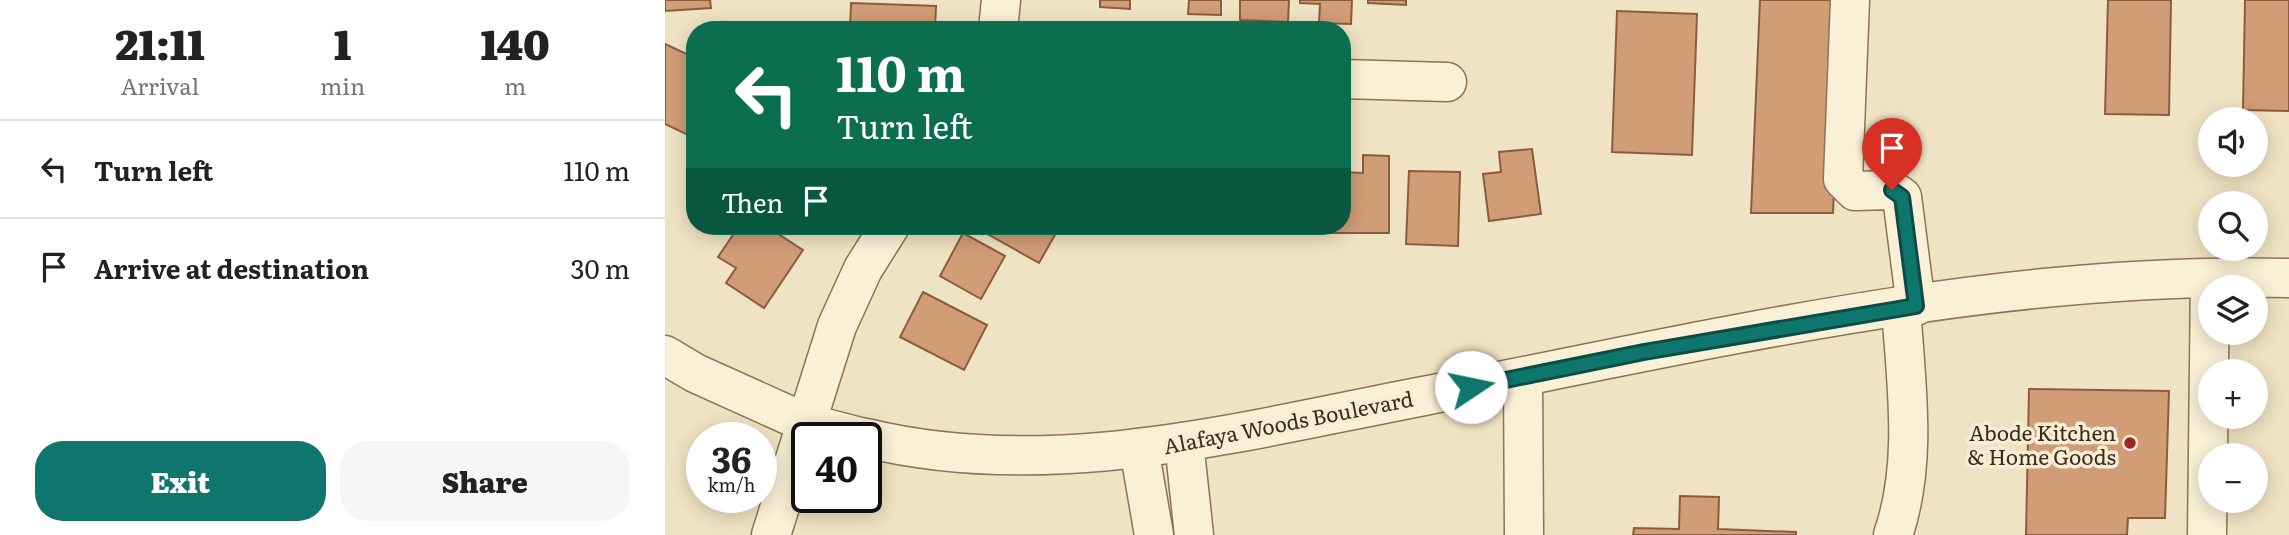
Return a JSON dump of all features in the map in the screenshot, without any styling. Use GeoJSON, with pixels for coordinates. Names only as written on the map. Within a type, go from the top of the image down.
{"type":"FeatureCollection","features":[{"type":"Feature","properties":{"kind":"street"},"geometry":{"type":"LineString","coordinates":[[999,21],[1001,0]]}},
{"type":"Feature","properties":{"kind":"street"},"geometry":{"type":"LineString","coordinates":[[1850,0],[1843,180],[1855,191],[1892,190],[1902,197],[1908,307],[1909,417],[1903,507],[1893,535]]}},
{"type":"Feature","properties":{"kind":"street"},"geometry":{"type":"LineString","coordinates":[[1351,79],[1447,82]]}},
{"type":"Feature","properties":{"kind":"street"},"geometry":{"type":"LineString","coordinates":[[806,422],[837,326],[863,269],[884,235]]}},
{"type":"Feature","properties":{"kind":"street","name":"Alafaya Woods Boulevard"},"geometry":{"type":"LineString","coordinates":[[2268,278],[2289,278]]}},
{"type":"Feature","properties":{"kind":"street","name":"Alafaya Woods Boulevard"},"geometry":{"type":"LineString","coordinates":[[882,440],[990,456],[1046,456],[1139,448],[1184,442],[1644,352],[1908,307],[2125,281],[2198,279]]}},
{"type":"Feature","properties":{"kind":"street"},"geometry":{"type":"LineString","coordinates":[[2207,535],[2209,345]]}},
{"type":"Feature","properties":{"kind":"street","name":"Alafaya Woods Boulevard"},"geometry":{"type":"LineString","coordinates":[[665,355],[695,373],[804,422]]}},
{"type":"Feature","properties":{"kind":"street"},"geometry":{"type":"LineString","coordinates":[[1523,377],[1524,535]]}},
{"type":"Feature","properties":{"kind":"street"},"geometry":{"type":"LineString","coordinates":[[1184,442],[1194,535]]}},
{"type":"Feature","properties":{"kind":"street"},"geometry":{"type":"LineString","coordinates":[[1139,448],[1154,535]]}},
{"type":"Feature","properties":{"kind":"street"},"geometry":{"type":"LineString","coordinates":[[771,535],[791,471]]}},
{"type":"Feature","properties":{"kind":"building"},"geometry":{"type":"Polygon","coordinates":[[[665,0],[710,0],[711,8],[665,11],[665,0]]]}},
{"type":"Feature","properties":{"kind":"building"},"geometry":{"type":"Polygon","coordinates":[[[1100,0],[1130,0],[1130,9],[1100,7],[1100,0]]]}},
{"type":"Feature","properties":{"kind":"building"},"geometry":{"type":"Polygon","coordinates":[[[1189,0],[1221,0],[1221,15],[1188,14],[1189,0]]]}},
{"type":"Feature","properties":{"kind":"building"},"geometry":{"type":"Polygon","coordinates":[[[1240,0],[1289,0],[1288,21],[1240,20],[1240,0]]]}},
{"type":"Feature","properties":{"kind":"building"},"geometry":{"type":"Polygon","coordinates":[[[1300,0],[1352,0],[1351,24],[1351,21],[1319,21],[1320,4],[1300,3],[1300,0]]]}},
{"type":"Feature","properties":{"kind":"building"},"geometry":{"type":"Polygon","coordinates":[[[1368,0],[1406,0],[1406,5],[1368,3],[1368,0]]]}},
{"type":"Feature","properties":{"kind":"building"},"geometry":{"type":"Polygon","coordinates":[[[1760,0],[1842,0],[1833,213],[1751,213],[1760,0]]]}},
{"type":"Feature","properties":{"kind":"building"},"geometry":{"type":"Polygon","coordinates":[[[2108,0],[2171,0],[2169,115],[2105,114],[2108,0]]]}},
{"type":"Feature","properties":{"kind":"building"},"geometry":{"type":"Polygon","coordinates":[[[2245,0],[2289,0],[2289,111],[2268,111],[2268,107],[2243,107],[2245,0]]]}},
{"type":"Feature","properties":{"kind":"building"},"geometry":{"type":"Polygon","coordinates":[[[851,3],[936,6],[935,21],[850,21],[851,3]]]}},
{"type":"Feature","properties":{"kind":"building"},"geometry":{"type":"Polygon","coordinates":[[[1617,11],[1697,14],[1692,155],[1612,152],[1617,11]]]}},
{"type":"Feature","properties":{"kind":"building"},"geometry":{"type":"Polygon","coordinates":[[[665,44],[686,54],[686,134],[665,124],[665,44]]]}},
{"type":"Feature","properties":{"kind":"building"},"geometry":{"type":"Polygon","coordinates":[[[1532,149],[1541,214],[1489,221],[1483,174],[1501,172],[1499,152],[1532,149]]]}},
{"type":"Feature","properties":{"kind":"building"},"geometry":{"type":"Polygon","coordinates":[[[1363,155],[1389,156],[1389,233],[1351,233],[1351,172],[1363,173],[1363,155]]]}},
{"type":"Feature","properties":{"kind":"building"},"geometry":{"type":"Polygon","coordinates":[[[1409,171],[1460,172],[1458,246],[1406,244],[1409,171]]]}},
{"type":"Feature","properties":{"kind":"building"},"geometry":{"type":"Polygon","coordinates":[[[733,235],[780,235],[803,250],[764,308],[726,283],[736,268],[718,257],[733,235]]]}},
{"type":"Feature","properties":{"kind":"building"},"geometry":{"type":"Polygon","coordinates":[[[962,235],[1005,256],[981,299],[940,276],[962,235]]]}},
{"type":"Feature","properties":{"kind":"building"},"geometry":{"type":"Polygon","coordinates":[[[989,235],[1055,235],[1039,263],[989,235]]]}},
{"type":"Feature","properties":{"kind":"building"},"geometry":{"type":"Polygon","coordinates":[[[923,292],[987,325],[964,370],[900,337],[923,292]]]}},
{"type":"Feature","properties":{"kind":"building"},"geometry":{"type":"Polygon","coordinates":[[[2029,389],[2169,391],[2165,518],[2128,518],[2127,535],[2026,535],[2029,389]]]}},
{"type":"Feature","properties":{"kind":"building"},"geometry":{"type":"Polygon","coordinates":[[[1680,496],[1719,497],[1718,529],[1796,532],[1796,535],[1633,535],[1634,528],[1679,529],[1680,496]]]}},
{"type":"Feature","properties":{"kind":"place","name":"Abode Kitchen & Home Goods"},"geometry":{"type":"Point","coordinates":[2130,443]}},
{"type":"Feature","properties":{"kind":"route"},"geometry":{"type":"LineString","coordinates":[[1471,387],[1644,352],[1916,306],[1902,197],[1892,190]]}}]}
